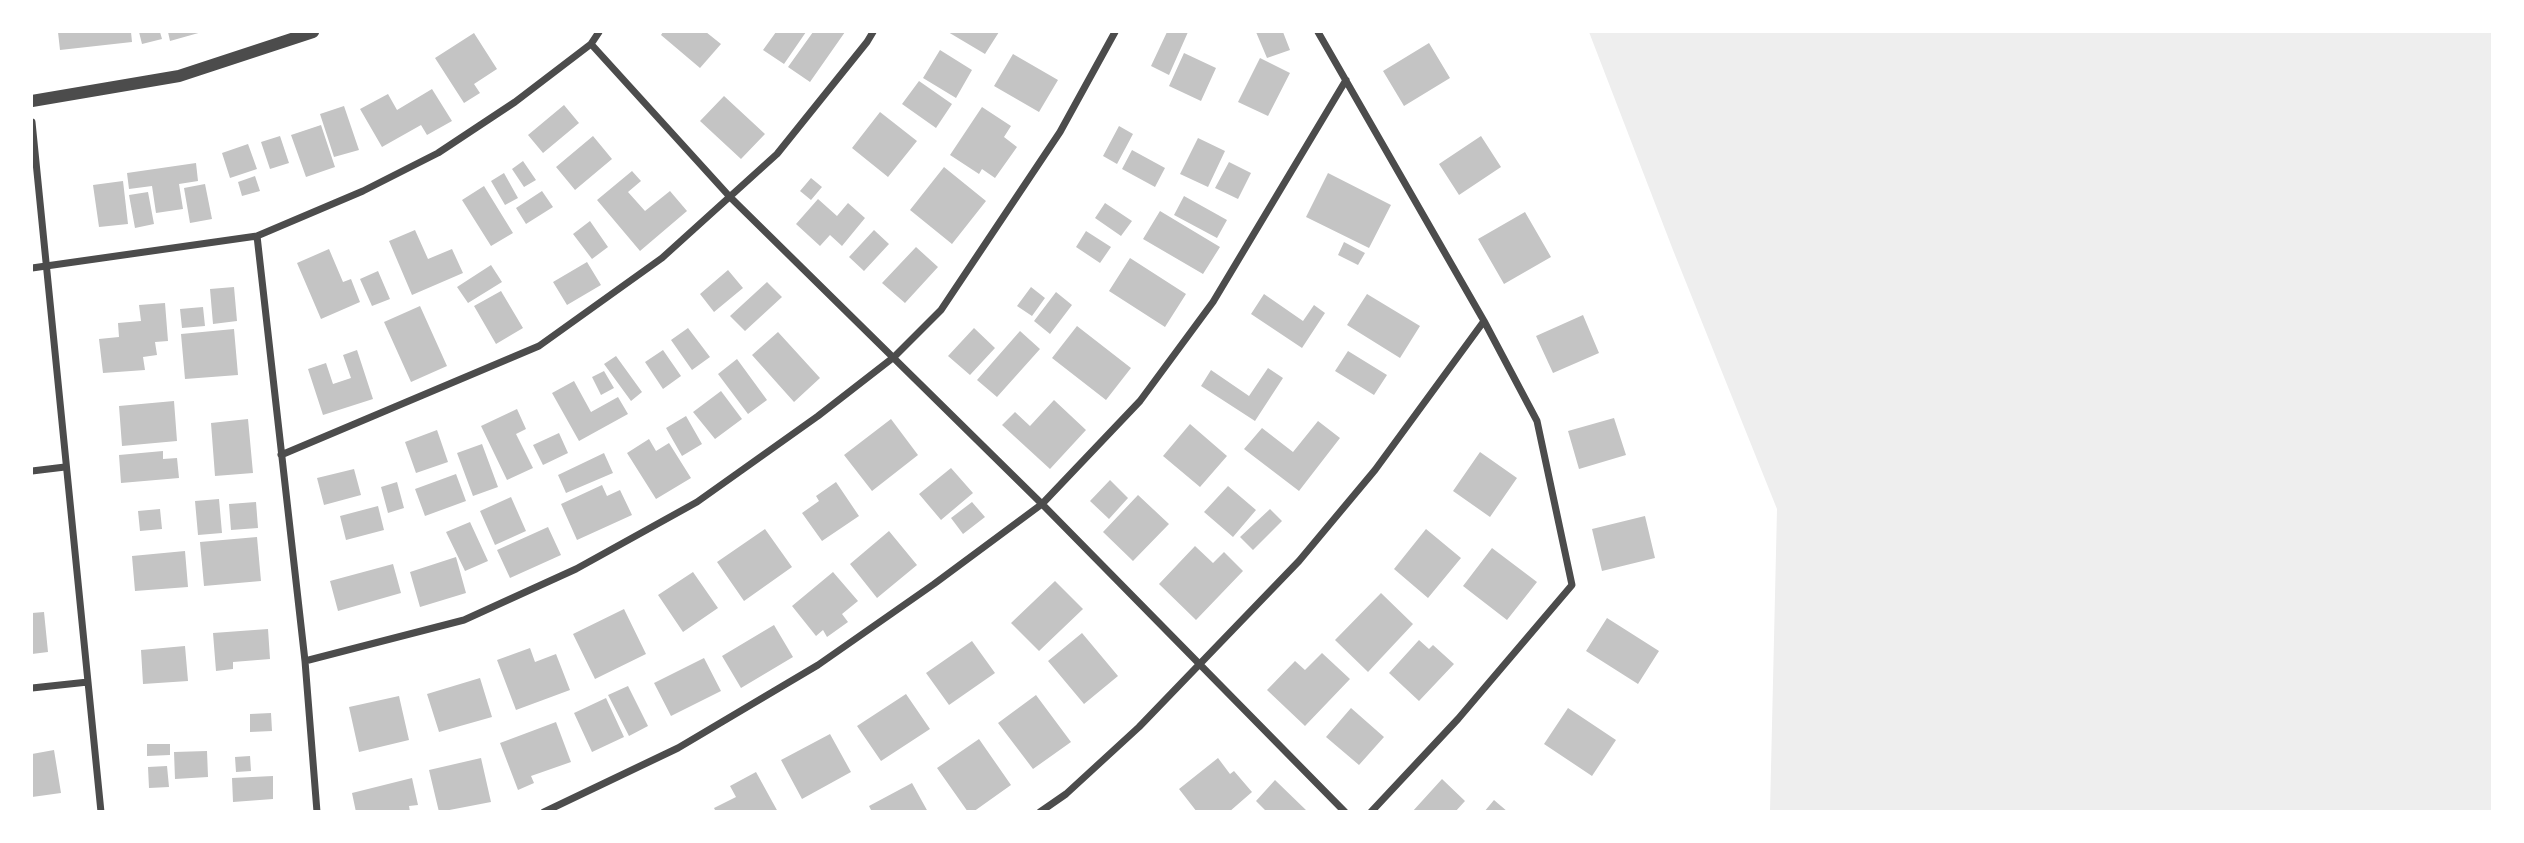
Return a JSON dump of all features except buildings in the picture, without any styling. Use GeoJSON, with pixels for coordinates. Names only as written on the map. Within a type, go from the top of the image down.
{"type":"FeatureCollection","features":[{"type":"Feature","properties":{"kind":"street"},"geometry":{"type":"LineString","coordinates":[[32,101],[179,76],[313,32]]}},
{"type":"Feature","properties":{"kind":"street"},"geometry":{"type":"LineString","coordinates":[[32,268],[257,236],[363,191],[438,153],[515,102],[590,44],[599,32]]}},
{"type":"Feature","properties":{"kind":"street"},"geometry":{"type":"LineString","coordinates":[[281,455],[539,346],[663,258],[777,154],[873,32]]}},
{"type":"Feature","properties":{"kind":"street"},"geometry":{"type":"LineString","coordinates":[[305,662],[464,620],[576,569],[697,502],[818,416],[894,357],[941,310],[956,289],[1060,132],[1115,32]]}},
{"type":"Feature","properties":{"kind":"street"},"geometry":{"type":"LineString","coordinates":[[1318,32],[1484,321],[1537,421],[1572,585],[1458,719],[1371,811]]}},
{"type":"Feature","properties":{"kind":"street"},"geometry":{"type":"LineString","coordinates":[[590,44],[730,197],[1042,504],[1345,811]]}},
{"type":"Feature","properties":{"kind":"street"},"geometry":{"type":"LineString","coordinates":[[544,811],[678,748],[818,665],[1042,504],[1140,401],[1213,302],[1346,80]]}},
{"type":"Feature","properties":{"kind":"street"},"geometry":{"type":"LineString","coordinates":[[32,122],[101,811]]}},
{"type":"Feature","properties":{"kind":"street"},"geometry":{"type":"LineString","coordinates":[[257,236],[305,662],[317,811]]}},
{"type":"Feature","properties":{"kind":"street"},"geometry":{"type":"LineString","coordinates":[[1040,811],[1066,794],[1139,727],[1299,561],[1366,480],[1484,321]]}},
{"type":"Feature","properties":{"kind":"street"},"geometry":{"type":"LineString","coordinates":[[32,471],[65,467]]}},
{"type":"Feature","properties":{"kind":"street"},"geometry":{"type":"LineString","coordinates":[[32,688],[88,682]]}},
{"type":"Feature","properties":{"kind":"shaded area"},"geometry":{"type":"Polygon","coordinates":[[[1589,32],[2492,32],[2492,811],[1770,811],[1777,509],[1589,32]]]}}]}
